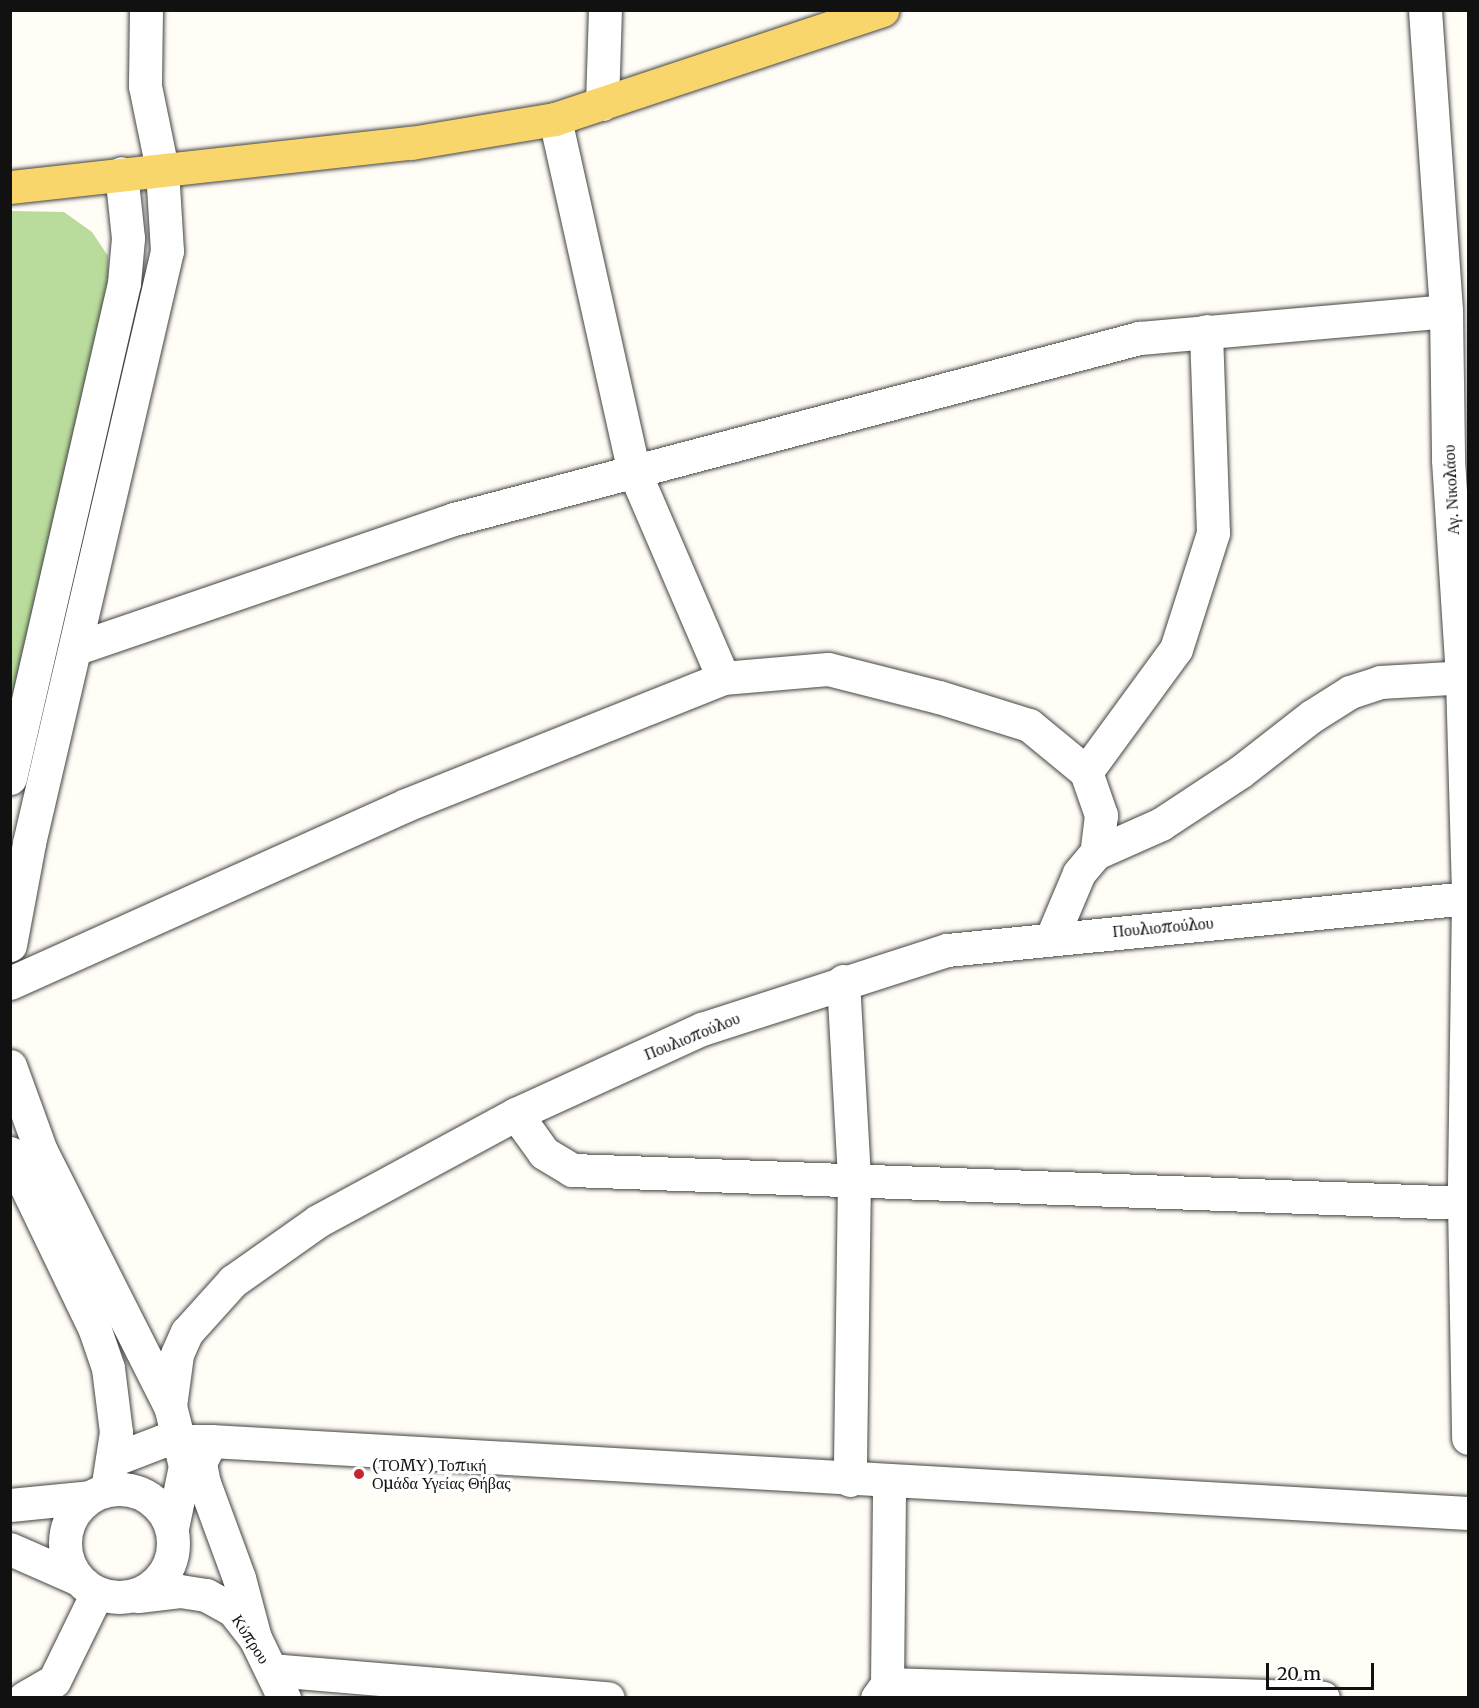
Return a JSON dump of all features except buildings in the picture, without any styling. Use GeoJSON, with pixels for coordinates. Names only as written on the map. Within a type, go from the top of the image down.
{"type":"FeatureCollection","features":[{"type":"Feature","properties":{"kind":"main road"},"geometry":{"type":"LineString","coordinates":[[10,186],[411,143],[555,119],[882,10]]}},
{"type":"Feature","properties":{"kind":"street"},"geometry":{"type":"LineString","coordinates":[[10,945],[167,251],[162,169],[145,86],[146,10]]}},
{"type":"Feature","properties":{"kind":"street"},"geometry":{"type":"LineString","coordinates":[[602,104],[605,10]]}},
{"type":"Feature","properties":{"kind":"street","name":"Αγ. Νικολάου"},"geometry":{"type":"LineString","coordinates":[[1425,10],[1458,452],[1465,677],[1468,898],[1466,1202],[1468,1438]]}},
{"type":"Feature","properties":{"kind":"street"},"geometry":{"type":"LineString","coordinates":[[555,119],[634,471],[723,678]]}},
{"type":"Feature","properties":{"kind":"street"},"geometry":{"type":"LineString","coordinates":[[10,778],[37,674],[124,283],[128,238],[121,173]]}},
{"type":"Feature","properties":{"kind":"street"},"geometry":{"type":"LineString","coordinates":[[77,648],[454,519],[1139,338],[1446,311]]}},
{"type":"Feature","properties":{"kind":"street"},"geometry":{"type":"LineString","coordinates":[[1086,772],[1176,649],[1213,532],[1206,331]]}},
{"type":"Feature","properties":{"kind":"street"},"geometry":{"type":"LineString","coordinates":[[10,983],[406,805],[723,678],[828,669],[939,697],[1029,725],[1086,772],[1101,815],[1096,853]]}},
{"type":"Feature","properties":{"kind":"street"},"geometry":{"type":"LineString","coordinates":[[37,674],[68,682]]}},
{"type":"Feature","properties":{"kind":"street"},"geometry":{"type":"LineString","coordinates":[[1052,937],[1078,873],[1096,853],[1161,824],[1350,692],[1380,682],[1465,677]]}},
{"type":"Feature","properties":{"kind":"street","name":"Πουλιοπούλου"},"geometry":{"type":"LineString","coordinates":[[172,1528],[196,1440],[170,1406],[177,1354],[187,1332],[233,1281],[318,1221],[516,1114],[702,1029],[843,981],[947,950],[1052,937],[1468,898]]}},
{"type":"Feature","properties":{"kind":"street"},"geometry":{"type":"LineString","coordinates":[[843,981],[854,1177],[850,1480]]}},
{"type":"Feature","properties":{"kind":"street"},"geometry":{"type":"LineString","coordinates":[[10,1066],[41,1151],[170,1406]]}},
{"type":"Feature","properties":{"kind":"street"},"geometry":{"type":"LineString","coordinates":[[516,1114],[544,1153],[572,1170],[854,1177],[1466,1202]]}},
{"type":"Feature","properties":{"kind":"street"},"geometry":{"type":"LineString","coordinates":[[10,1153],[95,1330],[115,1403],[115,1459],[98,1493],[74,1513],[65,1534],[66,1557],[87,1586]]}},
{"type":"Feature","properties":{"kind":"street"},"geometry":{"type":"LineString","coordinates":[[115,1459],[142,1446],[196,1440],[850,1480],[1468,1513]]}},
{"type":"Feature","properties":{"kind":"street"},"geometry":{"type":"LineString","coordinates":[[196,1440],[204,1484],[240,1578],[255,1638]]}},
{"type":"Feature","properties":{"kind":"street"},"geometry":{"type":"LineString","coordinates":[[889,1482],[882,1691],[1323,1698]]}},
{"type":"Feature","properties":{"kind":"street"},"geometry":{"type":"LineString","coordinates":[[10,1505],[128,1489],[147,1496],[163,1509],[172,1528],[174,1545],[166,1570],[149,1590],[133,1596],[87,1586],[13,1552]]}},
{"type":"Feature","properties":{"kind":"street"},"geometry":{"type":"LineString","coordinates":[[24,1698],[55,1689],[87,1586]]}},
{"type":"Feature","properties":{"kind":"street","name":"Κύπρου"},"geometry":{"type":"LineString","coordinates":[[133,1596],[180,1591],[206,1595],[232,1610],[255,1638],[278,1684]]}},
{"type":"Feature","properties":{"kind":"street"},"geometry":{"type":"LineString","coordinates":[[278,1684],[608,1698]]}},
{"type":"Feature","properties":{"kind":"green space"},"geometry":{"type":"Polygon","coordinates":[[[11,211],[64,212],[92,232],[108,256],[110,312],[11,725],[11,211]]]}},
{"type":"Feature","properties":{"kind":"place","name":"(ΤΟΜΥ) Τοπική Ομάδα Υγείας Θήβας"},"geometry":{"type":"Point","coordinates":[359,1474]}}]}
